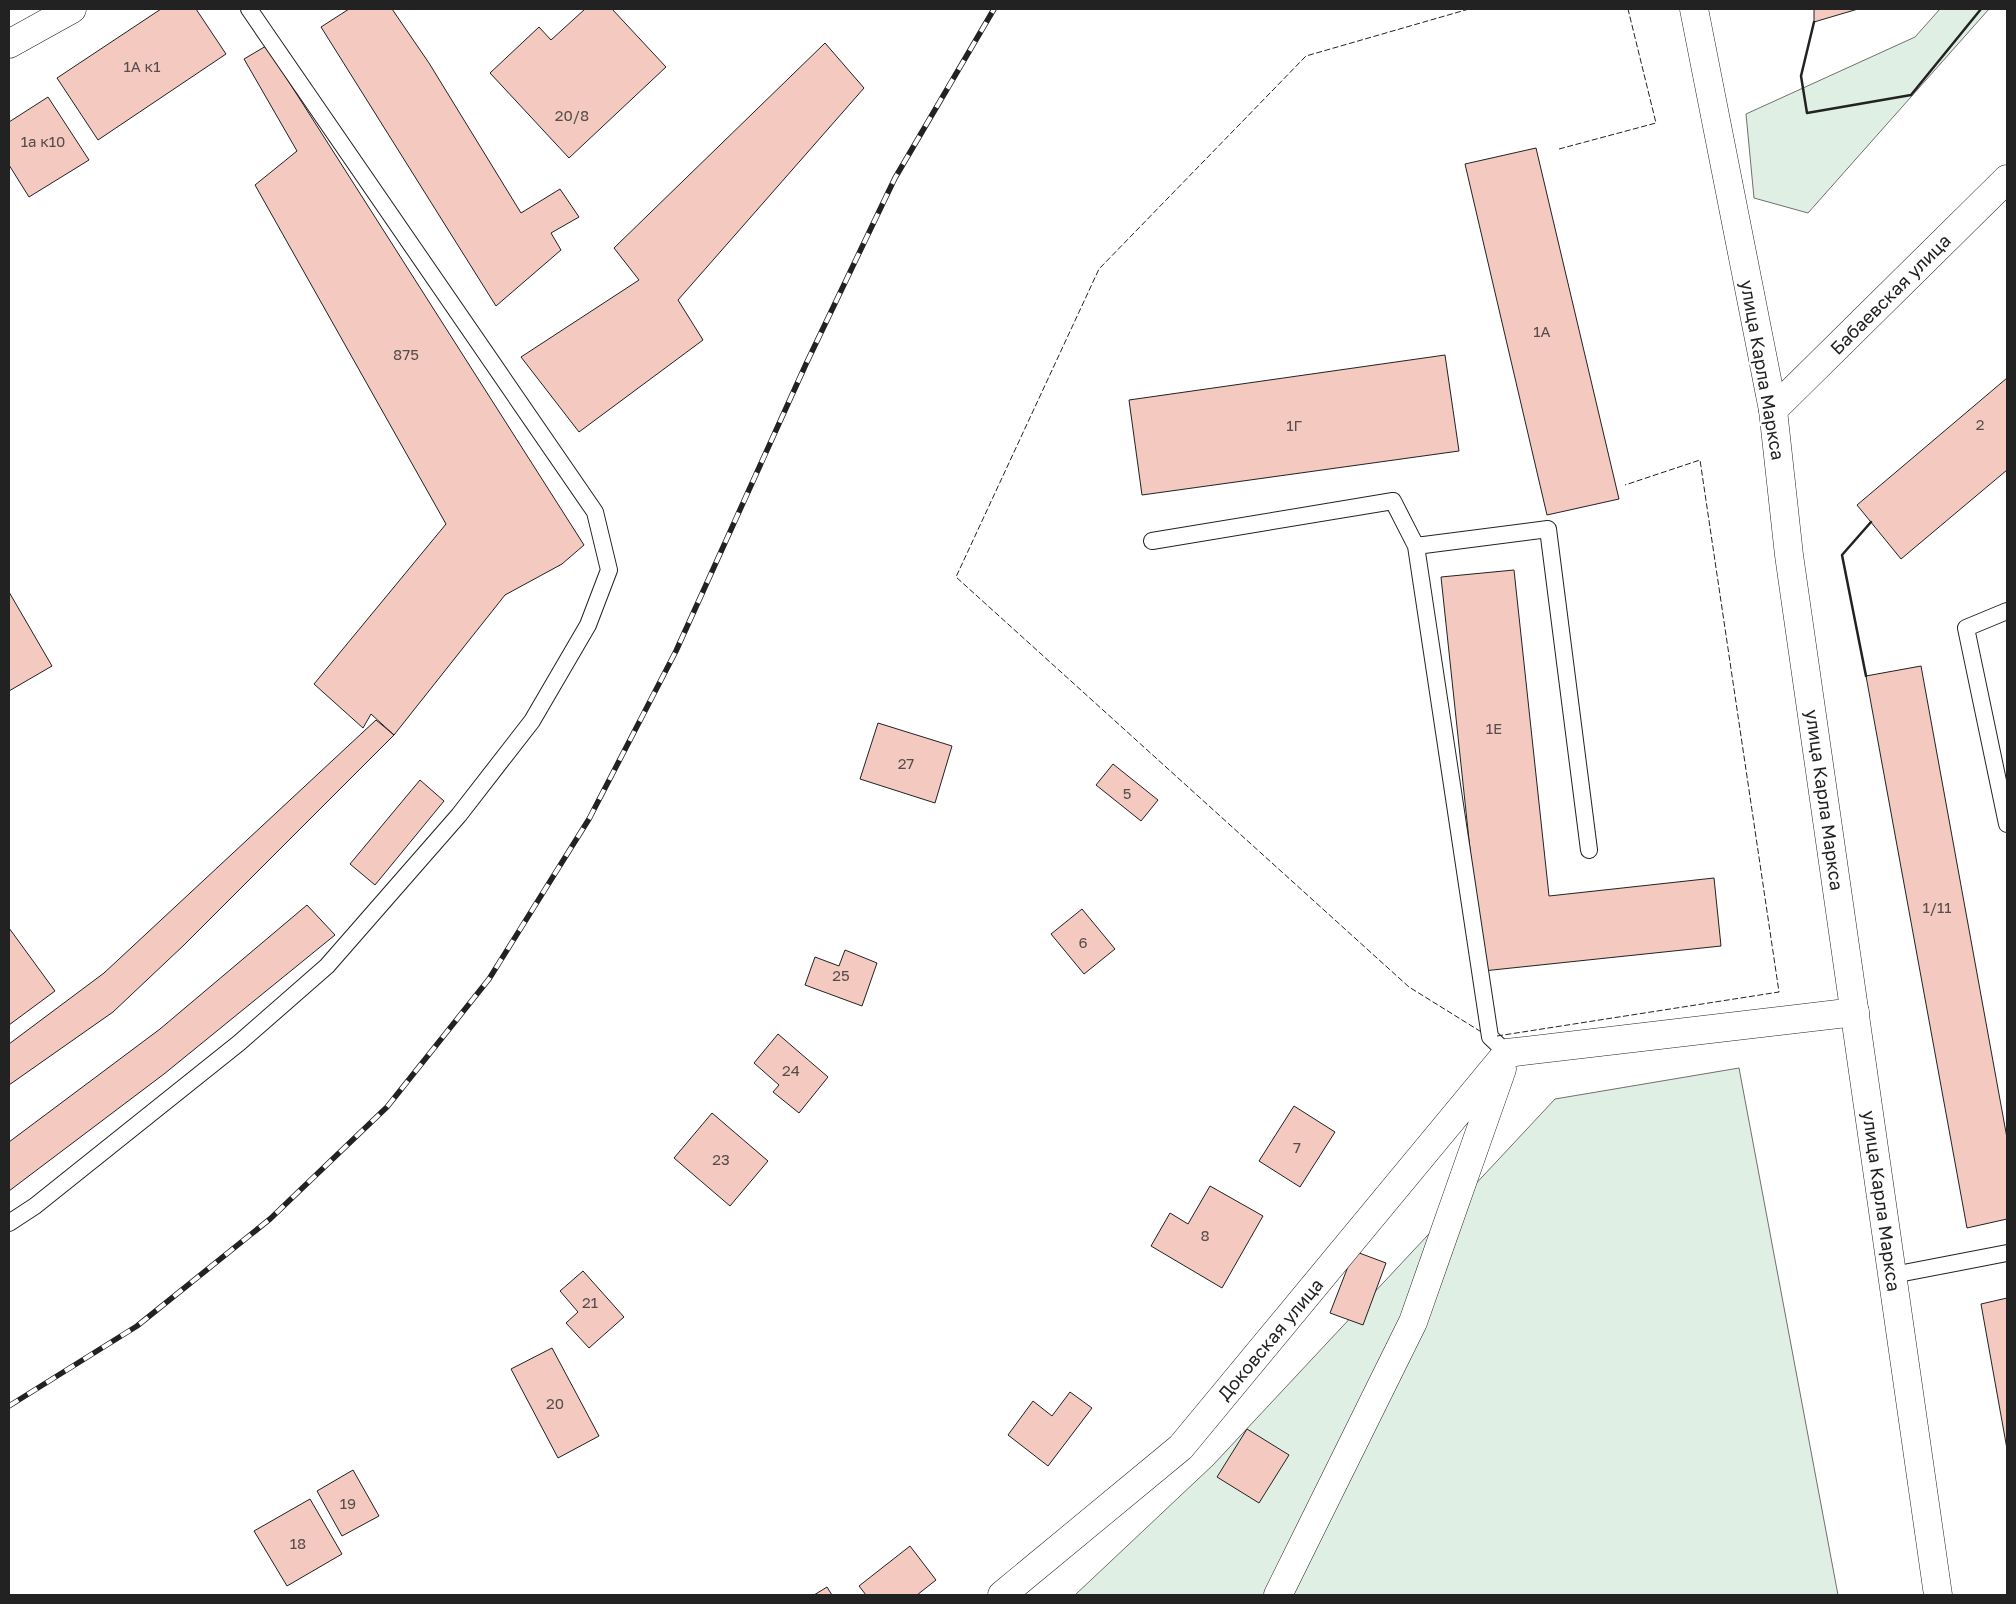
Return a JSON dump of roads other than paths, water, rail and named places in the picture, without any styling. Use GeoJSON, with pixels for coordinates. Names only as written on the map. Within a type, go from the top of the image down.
{"type":"FeatureCollection","features":[{"type":"Feature","properties":{"kind":"street"},"geometry":{"type":"LineString","coordinates":[[9,44],[72,9]]}},
{"type":"Feature","properties":{"kind":"street","name":"улица Карла Маркса"},"geometry":{"type":"LineString","coordinates":[[1694,9],[1773,410],[1789,555],[1938,1595]]}},
{"type":"Feature","properties":{"kind":"street","name":"Бабаевская улица"},"geometry":{"type":"LineString","coordinates":[[1773,410],[2007,179]]}},
{"type":"Feature","properties":{"kind":"street"},"geometry":{"type":"LineString","coordinates":[[1278,1595],[1413,1322],[1507,1053],[1855,1012]]}},
{"type":"Feature","properties":{"kind":"street","name":"Доковская улица"},"geometry":{"type":"LineString","coordinates":[[1002,1595],[1181,1447],[1507,1053]]}},
{"type":"Feature","properties":{"kind":"lane"},"geometry":{"type":"LineString","coordinates":[[9,1223],[35,1206],[240,1043],[327,966],[459,815],[532,721],[588,625],[609,570],[595,512],[249,9]]}},
{"type":"Feature","properties":{"kind":"lane"},"geometry":{"type":"LineString","coordinates":[[1152,541],[1392,501],[1416,546],[1490,1037],[1507,1053]]}},
{"type":"Feature","properties":{"kind":"lane"},"geometry":{"type":"LineString","coordinates":[[1416,546],[1548,529],[1589,850]]}},
{"type":"Feature","properties":{"kind":"lane"},"geometry":{"type":"LineString","coordinates":[[2007,611],[1966,628],[2007,824]]}},
{"type":"Feature","properties":{"kind":"lane"},"geometry":{"type":"LineString","coordinates":[[1893,1275],[2007,1253]]}},
{"type":"Feature","properties":{"kind":"railway"},"geometry":{"type":"LineString","coordinates":[[9,1406],[137,1326],[270,1219],[387,1107],[489,979],[589,819],[676,651],[806,364],[895,178],[994,9]]}}]}
